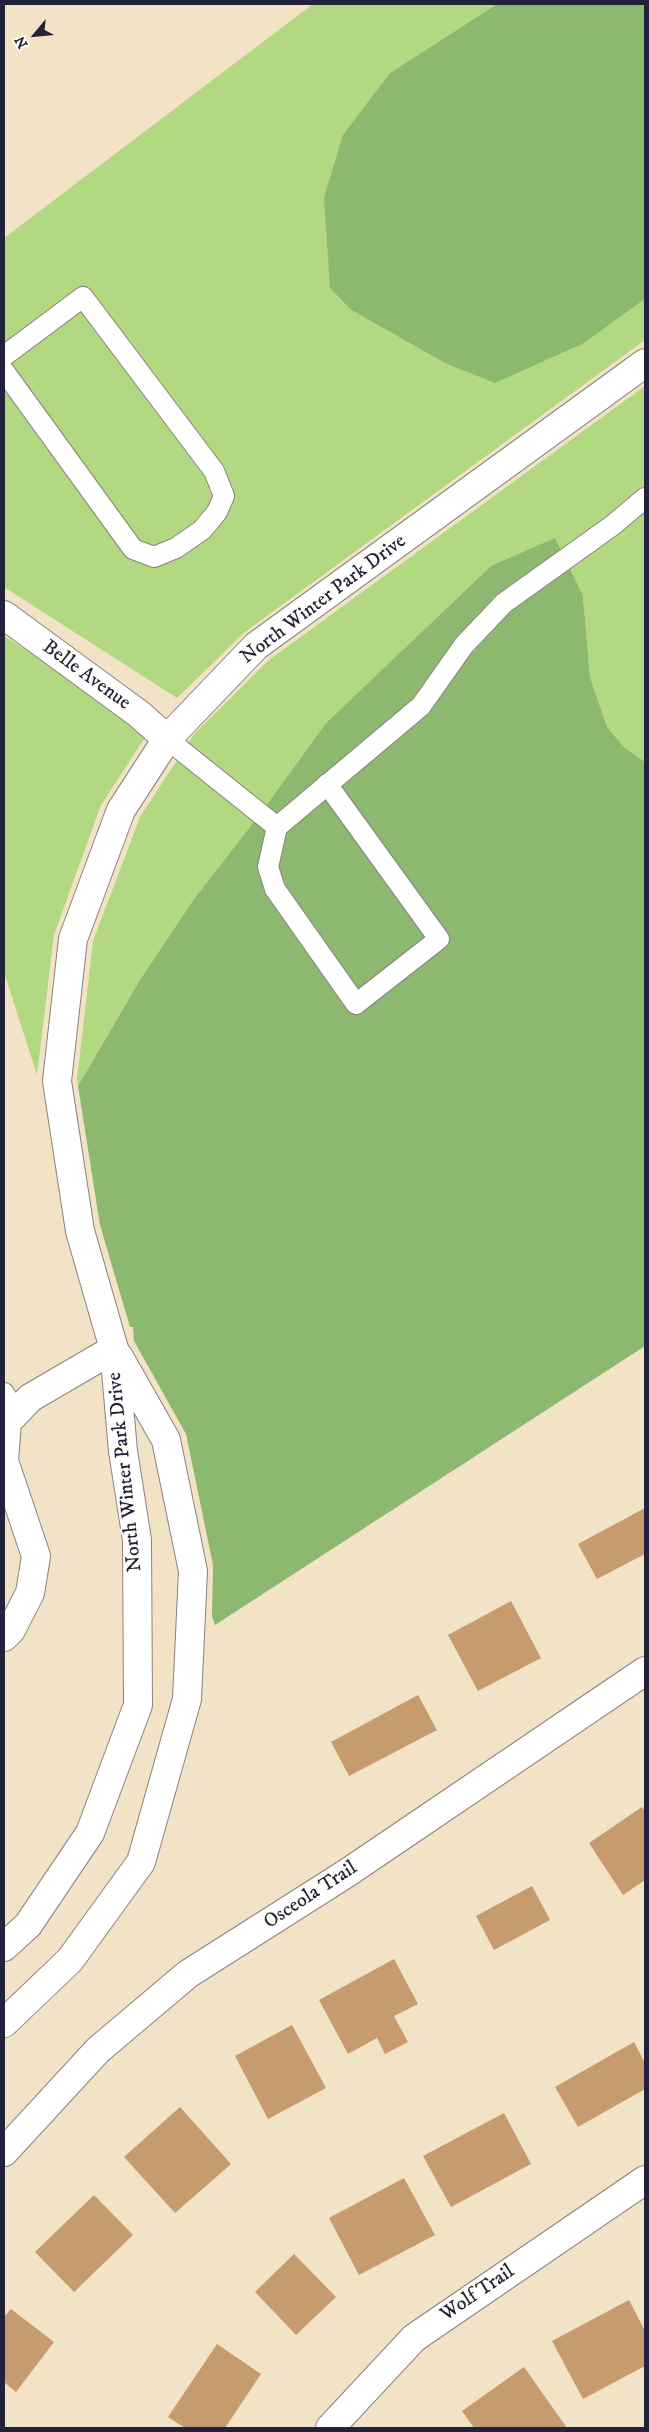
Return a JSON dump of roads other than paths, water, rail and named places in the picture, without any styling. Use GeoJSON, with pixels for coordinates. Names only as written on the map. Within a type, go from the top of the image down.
{"type":"FeatureCollection","features":[{"type":"Feature","properties":{"kind":"street","name":"North Winter Park Drive"},"geometry":{"type":"LineString","coordinates":[[4,1947],[28,1924],[90,1833],[138,1704],[137,1540],[123,1451],[114,1349],[80,1231],[56,1081],[73,939],[121,810],[167,739],[256,646],[645,363]]}},
{"type":"Feature","properties":{"kind":"street","name":"Belle Avenue"},"geometry":{"type":"LineString","coordinates":[[4,615],[139,714],[167,739]]}},
{"type":"Feature","properties":{"kind":"street","name":"North Winter Park Drive"},"geometry":{"type":"LineString","coordinates":[[4,2023],[70,1960],[141,1862],[187,1700],[193,1570],[168,1449],[166,1440],[114,1349]]}},
{"type":"Feature","properties":{"kind":"street"},"geometry":{"type":"LineString","coordinates":[[4,1637],[11,1630],[30,1592],[36,1556],[4,1461],[10,1402],[30,1398],[114,1349]]}},
{"type":"Feature","properties":{"kind":"street","name":"Osceola Trail"},"geometry":{"type":"LineString","coordinates":[[4,2152],[98,2050],[188,1974],[347,1873],[645,1671]]}},
{"type":"Feature","properties":{"kind":"street","name":"Wolf Trail"},"geometry":{"type":"LineString","coordinates":[[330,2428],[414,2338],[645,2180]]}},
{"type":"Feature","properties":{"kind":"lane"},"geometry":{"type":"LineString","coordinates":[[4,356],[83,297],[214,471],[224,496],[217,512],[202,530],[176,548],[154,557],[133,549],[4,371]]}},
{"type":"Feature","properties":{"kind":"lane"},"geometry":{"type":"LineString","coordinates":[[327,784],[439,939],[356,1004],[275,889],[268,867],[277,827],[327,784],[421,706],[464,645],[504,603],[613,525],[645,498]]}},
{"type":"Feature","properties":{"kind":"lane"},"geometry":{"type":"LineString","coordinates":[[167,739],[277,827]]}}]}
